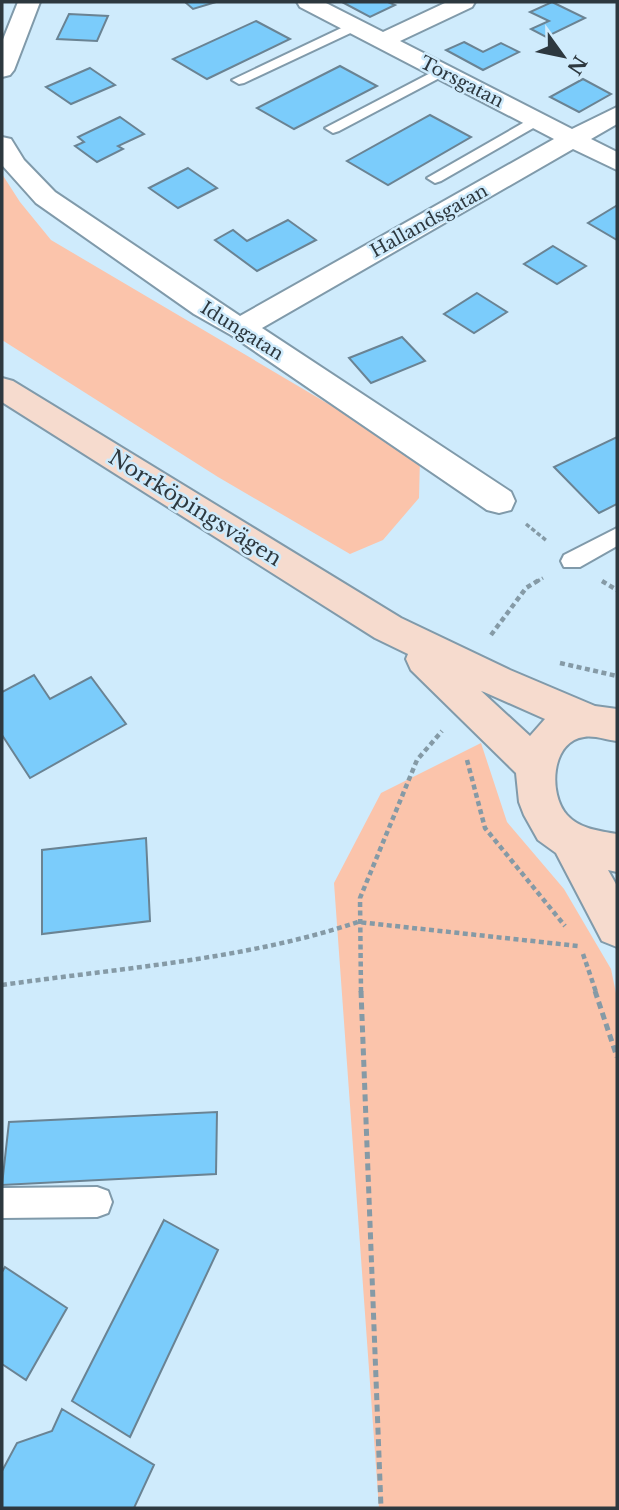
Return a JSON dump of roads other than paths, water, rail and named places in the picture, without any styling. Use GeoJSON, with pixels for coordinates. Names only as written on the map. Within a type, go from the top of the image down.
{"type":"FeatureCollection","features":[{"type":"Feature","properties":{"kind":"main road","name":"Norrköpingsvägen"},"geometry":{"type":"LineString","coordinates":[[2,388],[388,628],[497,681],[602,723]]}},
{"type":"Feature","properties":{"kind":"main road","name":"Norrköpingsvägen"},"geometry":{"type":"LineString","coordinates":[[388,628],[472,703],[534,765]]}},
{"type":"Feature","properties":{"kind":"main road"},"geometry":{"type":"LineString","coordinates":[[602,723],[568,726],[552,737],[541,750],[534,765],[533,786],[540,808],[572,843],[617,927]]}},
{"type":"Feature","properties":{"kind":"main road"},"geometry":{"type":"LineString","coordinates":[[572,843],[601,853],[617,853]]}},
{"type":"Feature","properties":{"kind":"street"},"geometry":{"type":"LineString","coordinates":[[2,70],[29,2]]}},
{"type":"Feature","properties":{"kind":"street","name":"Torsgatan"},"geometry":{"type":"LineString","coordinates":[[308,2],[617,162]]}},
{"type":"Feature","properties":{"kind":"street"},"geometry":{"type":"LineString","coordinates":[[382,41],[464,2]]}},
{"type":"Feature","properties":{"kind":"street","name":"Hallandsgatan"},"geometry":{"type":"LineString","coordinates":[[241,328],[617,114]]}},
{"type":"Feature","properties":{"kind":"street","name":"Idungatan"},"geometry":{"type":"LineString","coordinates":[[2,144],[31,184],[58,206],[212,315],[241,328],[499,502]]}},
{"type":"Feature","properties":{"kind":"lane"},"geometry":{"type":"LineString","coordinates":[[239,80],[354,26]]}},
{"type":"Feature","properties":{"kind":"lane"},"geometry":{"type":"LineString","coordinates":[[332,128],[442,71]]}},
{"type":"Feature","properties":{"kind":"lane"},"geometry":{"type":"LineString","coordinates":[[435,178],[537,120]]}},
{"type":"Feature","properties":{"kind":"lane"},"geometry":{"type":"LineString","coordinates":[[572,561],[617,536]]}},
{"type":"Feature","properties":{"kind":"lane"},"geometry":{"type":"LineString","coordinates":[[2,1203],[97,1202]]}}]}
